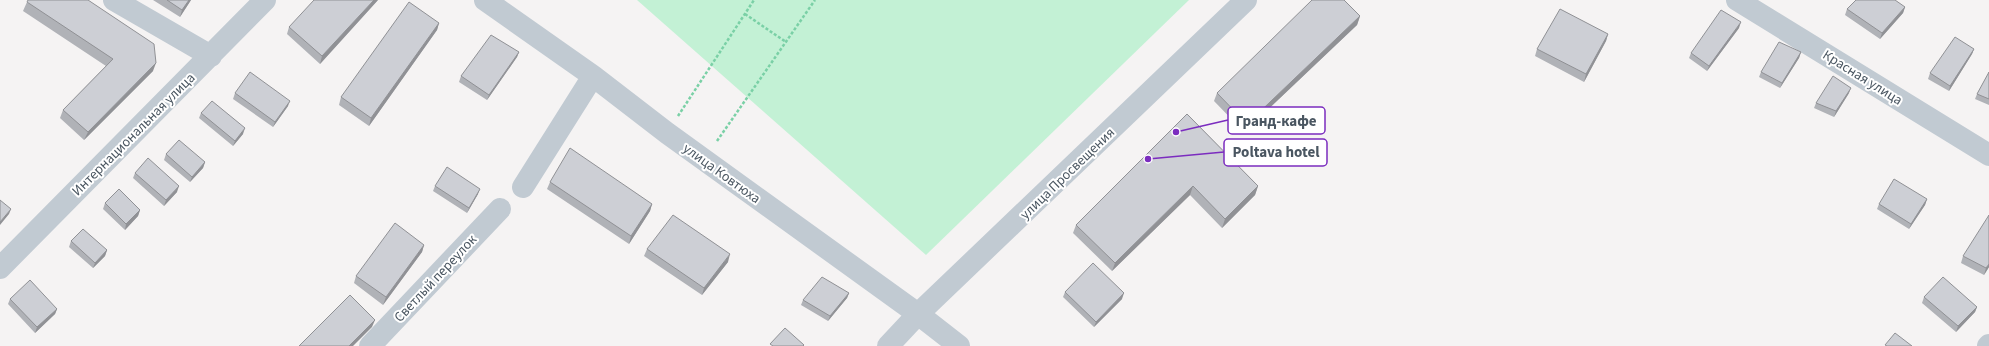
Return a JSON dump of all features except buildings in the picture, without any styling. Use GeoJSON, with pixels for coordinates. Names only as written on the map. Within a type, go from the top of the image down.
{"type":"FeatureCollection","features":[{"type":"Feature","properties":{"kind":"street"},"geometry":{"type":"LineString","coordinates":[[114,0],[211,56]]}},
{"type":"Feature","properties":{"kind":"street","name":"Интернациональная улица"},"geometry":{"type":"LineString","coordinates":[[0,268],[266,0]]}},
{"type":"Feature","properties":{"kind":"street","name":"улица Ковтюха"},"geometry":{"type":"LineString","coordinates":[[485,0],[593,76],[666,133],[918,314],[959,346]]}},
{"type":"Feature","properties":{"kind":"street","name":"улица Просвещения"},"geometry":{"type":"LineString","coordinates":[[888,346],[918,314],[1246,0]]}},
{"type":"Feature","properties":{"kind":"street","name":"Красная улица"},"geometry":{"type":"LineString","coordinates":[[1737,0],[1989,155]]}},
{"type":"Feature","properties":{"kind":"street"},"geometry":{"type":"LineString","coordinates":[[523,187],[593,76]]}},
{"type":"Feature","properties":{"kind":"street","name":"Светлый переулок"},"geometry":{"type":"LineString","coordinates":[[370,346],[500,209]]}},
{"type":"Feature","properties":{"kind":"path"},"geometry":{"type":"LineString","coordinates":[[666,133],[754,0]]}},
{"type":"Feature","properties":{"kind":"path"},"geometry":{"type":"LineString","coordinates":[[717,141],[815,0]]}},
{"type":"Feature","properties":{"kind":"path"},"geometry":{"type":"LineString","coordinates":[[745,14],[786,42]]}},
{"type":"Feature","properties":{"kind":"green space"},"geometry":{"type":"Polygon","coordinates":[[[637,0],[1189,0],[926,255],[637,0]]]}},
{"type":"Feature","properties":{"kind":"place","name":"Гранд-кафе"},"geometry":{"type":"Point","coordinates":[1176,132]}},
{"type":"Feature","properties":{"kind":"place","name":"Poltava hotel"},"geometry":{"type":"Point","coordinates":[1148,159]}}]}
